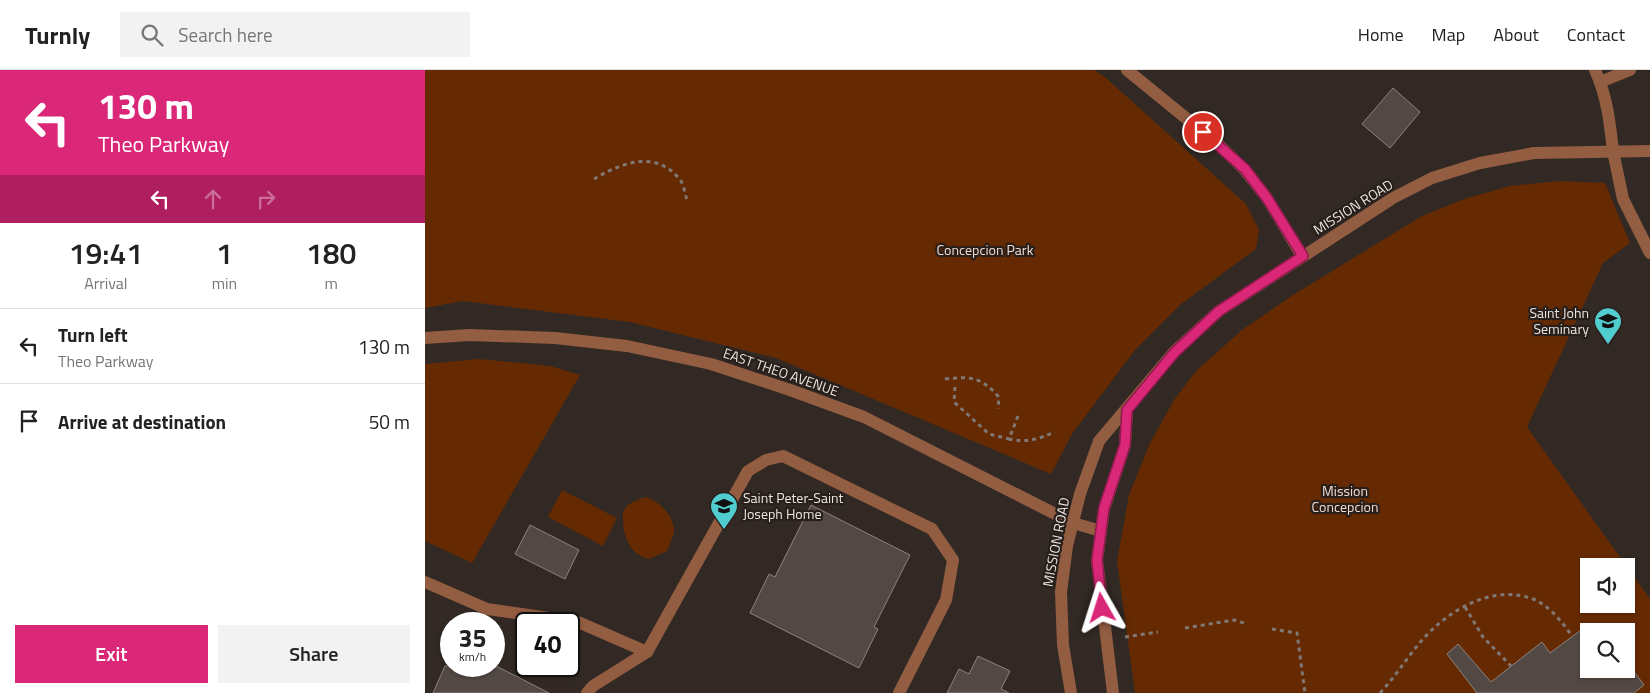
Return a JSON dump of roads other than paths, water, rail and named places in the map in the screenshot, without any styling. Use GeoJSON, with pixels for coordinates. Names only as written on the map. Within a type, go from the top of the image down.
{"type":"FeatureCollection","features":[{"type":"Feature","properties":{"kind":"street"},"geometry":{"type":"LineString","coordinates":[[1127,70],[1219,145],[1245,169],[1267,198],[1303,256]]}},
{"type":"Feature","properties":{"kind":"street"},"geometry":{"type":"LineString","coordinates":[[1630,70],[1597,76],[1610,121],[1613,151],[1623,199],[1650,253]]}},
{"type":"Feature","properties":{"kind":"street","name":"MISSION ROAD"},"geometry":{"type":"LineString","coordinates":[[1071,693],[1063,645],[1061,592],[1067,546],[1080,494],[1099,440],[1127,410],[1175,352],[1219,311],[1393,198],[1432,178],[1480,163],[1534,153],[1650,151]]}},
{"type":"Feature","properties":{"kind":"street","name":"EAST THEO AVENUE"},"geometry":{"type":"LineString","coordinates":[[425,338],[469,335],[555,338],[627,346],[711,364],[863,417],[1073,523],[1101,531]]}},
{"type":"Feature","properties":{"kind":"street"},"geometry":{"type":"LineString","coordinates":[[1113,693],[1097,560],[1104,508],[1125,445],[1127,410]]}},
{"type":"Feature","properties":{"kind":"street"},"geometry":{"type":"LineString","coordinates":[[587,693],[593,686],[647,652],[749,471],[766,460],[783,456],[931,529],[953,560],[946,600],[899,693]]}},
{"type":"Feature","properties":{"kind":"street"},"geometry":{"type":"LineString","coordinates":[[425,582],[487,609],[578,622],[647,652]]}},
{"type":"Feature","properties":{"kind":"place","name":"Saint John Seminary"},"geometry":{"type":"Point","coordinates":[1608,345]}},
{"type":"Feature","properties":{"kind":"place","name":"Saint Peter-Saint Joseph Home"},"geometry":{"type":"Point","coordinates":[724,530]}},
{"type":"Feature","properties":{"kind":"park label","name":"Concepcion Park"},"geometry":{"type":"Point","coordinates":[985,250]}},
{"type":"Feature","properties":{"kind":"park label","name":"Mission Concepcion"},"geometry":{"type":"Point","coordinates":[1345,500]}}]}
